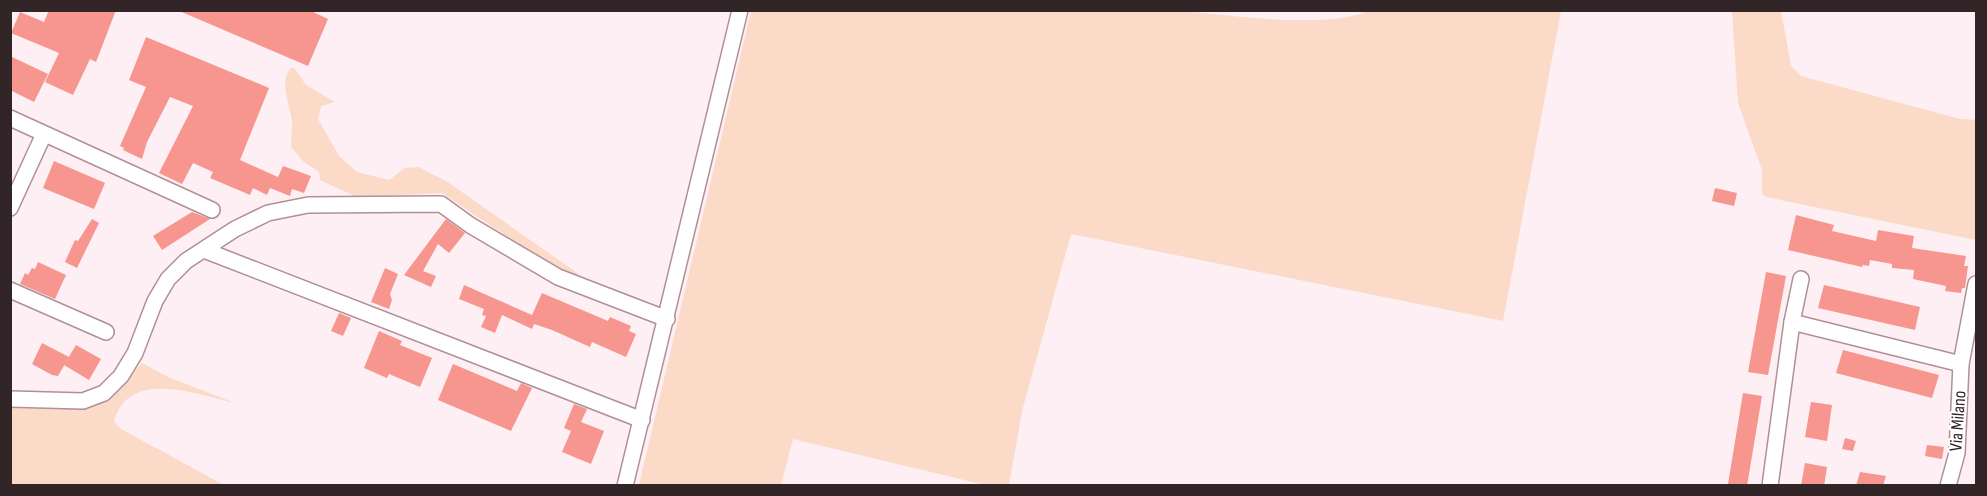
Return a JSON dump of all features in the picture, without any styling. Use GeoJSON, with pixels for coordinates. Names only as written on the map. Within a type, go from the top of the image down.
{"type":"FeatureCollection","features":[{"type":"Feature","properties":{"kind":"street"},"geometry":{"type":"LineString","coordinates":[[625,486],[740,10]]}},
{"type":"Feature","properties":{"kind":"street"},"geometry":{"type":"LineString","coordinates":[[10,118],[212,210]]}},
{"type":"Feature","properties":{"kind":"street"},"geometry":{"type":"LineString","coordinates":[[12,203],[45,134]]}},
{"type":"Feature","properties":{"kind":"street"},"geometry":{"type":"LineString","coordinates":[[10,399],[83,401],[104,393],[121,376],[135,353],[155,301],[168,279],[186,261],[235,229],[268,213],[308,205],[441,204],[470,225],[558,277],[667,319]]}},
{"type":"Feature","properties":{"kind":"street"},"geometry":{"type":"LineString","coordinates":[[204,250],[642,420]]}},
{"type":"Feature","properties":{"kind":"street"},"geometry":{"type":"LineString","coordinates":[[1770,486],[1792,322],[1802,279]]}},
{"type":"Feature","properties":{"kind":"street","name":"Via Milano"},"geometry":{"type":"LineString","coordinates":[[1948,486],[1958,453],[1961,364],[1977,284]]}},
{"type":"Feature","properties":{"kind":"street"},"geometry":{"type":"LineString","coordinates":[[10,290],[106,332]]}},
{"type":"Feature","properties":{"kind":"street"},"geometry":{"type":"LineString","coordinates":[[1792,322],[1961,364]]}},
{"type":"Feature","properties":{"kind":"shaded area"},"geometry":{"type":"Polygon","coordinates":[[[1370,10],[1561,11],[1503,321],[1071,234],[1022,411],[1009,485],[985,485],[793,439],[781,485],[639,485],[751,11],[1178,11],[1276,20],[1303,20],[1351,16],[1370,10]]]}},
{"type":"Feature","properties":{"kind":"shaded area"},"geometry":{"type":"Polygon","coordinates":[[[1732,11],[1781,11],[1791,66],[1801,76],[1960,119],[1976,120],[1976,240],[1766,197],[1762,194],[1762,170],[1738,103],[1732,11]]]}},
{"type":"Feature","properties":{"kind":"shaded area"},"geometry":{"type":"Polygon","coordinates":[[[291,68],[295,69],[306,85],[335,102],[321,106],[318,119],[339,156],[357,172],[389,180],[405,168],[419,167],[449,183],[580,275],[578,278],[561,272],[442,193],[356,197],[320,180],[319,172],[304,162],[291,147],[292,122],[285,87],[287,74],[291,68]]]}},
{"type":"Feature","properties":{"kind":"shaded area"},"geometry":{"type":"Polygon","coordinates":[[[142,363],[168,377],[235,403],[184,391],[149,390],[134,395],[122,405],[114,422],[121,429],[224,485],[11,485],[10,404],[68,407],[97,401],[126,380],[142,363]]]}},
{"type":"Feature","properties":{"kind":"building"},"geometry":{"type":"Polygon","coordinates":[[[49,10],[116,10],[96,62],[90,59],[73,95],[45,82],[59,53],[11,33],[20,12],[44,22],[49,10]]]}},
{"type":"Feature","properties":{"kind":"building"},"geometry":{"type":"Polygon","coordinates":[[[177,10],[309,10],[328,19],[308,66],[177,10]]]}},
{"type":"Feature","properties":{"kind":"building"},"geometry":{"type":"Polygon","coordinates":[[[146,37],[269,88],[240,160],[278,177],[283,166],[311,176],[304,193],[292,189],[290,196],[270,188],[267,195],[253,188],[250,195],[210,178],[213,172],[193,163],[182,184],[159,173],[193,106],[170,97],[147,142],[142,159],[123,150],[124,148],[120,146],[146,87],[129,80],[146,37]]]}},
{"type":"Feature","properties":{"kind":"building"},"geometry":{"type":"Polygon","coordinates":[[[10,56],[48,74],[34,102],[10,90],[10,56]]]}},
{"type":"Feature","properties":{"kind":"building"},"geometry":{"type":"Polygon","coordinates":[[[54,161],[105,183],[94,209],[43,188],[54,161]]]}},
{"type":"Feature","properties":{"kind":"building"},"geometry":{"type":"Polygon","coordinates":[[[1715,188],[1737,193],[1734,206],[1712,201],[1715,188]]]}},
{"type":"Feature","properties":{"kind":"building"},"geometry":{"type":"Polygon","coordinates":[[[192,212],[210,219],[162,250],[153,236],[192,212]]]}},
{"type":"Feature","properties":{"kind":"building"},"geometry":{"type":"Polygon","coordinates":[[[1796,215],[1834,225],[1832,231],[1876,241],[1878,230],[1914,236],[1912,248],[1966,256],[1964,266],[1968,266],[1965,288],[1962,288],[1961,293],[1945,291],[1946,286],[1913,279],[1914,270],[1892,268],[1892,264],[1870,260],[1869,266],[1863,265],[1862,267],[1788,250],[1796,215]]]}},
{"type":"Feature","properties":{"kind":"building"},"geometry":{"type":"Polygon","coordinates":[[[92,219],[99,223],[77,268],[65,262],[75,240],[78,241],[92,219]]]}},
{"type":"Feature","properties":{"kind":"building"},"geometry":{"type":"Polygon","coordinates":[[[446,219],[465,233],[449,253],[438,244],[423,271],[436,276],[431,287],[404,275],[446,219]]]}},
{"type":"Feature","properties":{"kind":"building"},"geometry":{"type":"Polygon","coordinates":[[[38,262],[66,275],[55,299],[20,284],[25,273],[28,275],[32,268],[35,269],[38,262]]]}},
{"type":"Feature","properties":{"kind":"building"},"geometry":{"type":"Polygon","coordinates":[[[385,268],[398,274],[390,294],[392,300],[389,309],[371,302],[385,268]]]}},
{"type":"Feature","properties":{"kind":"building"},"geometry":{"type":"Polygon","coordinates":[[[1766,272],[1786,276],[1768,375],[1748,372],[1766,272]]]}},
{"type":"Feature","properties":{"kind":"building"},"geometry":{"type":"Polygon","coordinates":[[[464,285],[532,315],[542,293],[608,321],[610,317],[631,326],[629,331],[636,334],[626,357],[592,342],[590,347],[534,324],[532,329],[502,315],[495,333],[481,327],[486,316],[482,315],[484,309],[459,299],[464,285]]]}},
{"type":"Feature","properties":{"kind":"building"},"geometry":{"type":"Polygon","coordinates":[[[1824,285],[1920,307],[1915,330],[1818,308],[1824,285]]]}},
{"type":"Feature","properties":{"kind":"building"},"geometry":{"type":"Polygon","coordinates":[[[339,313],[351,318],[343,336],[331,331],[339,313]]]}},
{"type":"Feature","properties":{"kind":"building"},"geometry":{"type":"Polygon","coordinates":[[[379,331],[402,341],[400,345],[432,358],[420,387],[389,374],[387,378],[364,368],[379,331]]]}},
{"type":"Feature","properties":{"kind":"building"},"geometry":{"type":"Polygon","coordinates":[[[42,343],[69,357],[58,376],[32,364],[42,343]]]}},
{"type":"Feature","properties":{"kind":"building"},"geometry":{"type":"Polygon","coordinates":[[[76,345],[101,359],[89,380],[64,365],[76,345]]]}},
{"type":"Feature","properties":{"kind":"building"},"geometry":{"type":"Polygon","coordinates":[[[1843,350],[1939,375],[1932,398],[1836,373],[1843,350]]]}},
{"type":"Feature","properties":{"kind":"building"},"geometry":{"type":"Polygon","coordinates":[[[453,364],[517,391],[521,383],[532,388],[511,431],[438,400],[453,364]]]}},
{"type":"Feature","properties":{"kind":"building"},"geometry":{"type":"Polygon","coordinates":[[[1743,393],[1762,396],[1747,486],[1736,486],[1728,484],[1743,393]]]}},
{"type":"Feature","properties":{"kind":"building"},"geometry":{"type":"Polygon","coordinates":[[[1811,402],[1832,405],[1827,441],[1805,437],[1811,402]]]}},
{"type":"Feature","properties":{"kind":"building"},"geometry":{"type":"Polygon","coordinates":[[[574,404],[587,409],[581,422],[604,431],[591,464],[562,452],[571,431],[564,428],[574,404]]]}},
{"type":"Feature","properties":{"kind":"building"},"geometry":{"type":"Polygon","coordinates":[[[1845,438],[1856,441],[1853,451],[1842,449],[1845,438]]]}},
{"type":"Feature","properties":{"kind":"building"},"geometry":{"type":"Polygon","coordinates":[[[1927,445],[1944,447],[1942,459],[1925,456],[1927,445]]]}},
{"type":"Feature","properties":{"kind":"building"},"geometry":{"type":"Polygon","coordinates":[[[1805,463],[1827,467],[1824,486],[1801,486],[1805,463]]]}},
{"type":"Feature","properties":{"kind":"building"},"geometry":{"type":"Polygon","coordinates":[[[1860,472],[1886,476],[1883,486],[1856,486],[1860,472]]]}}]}
